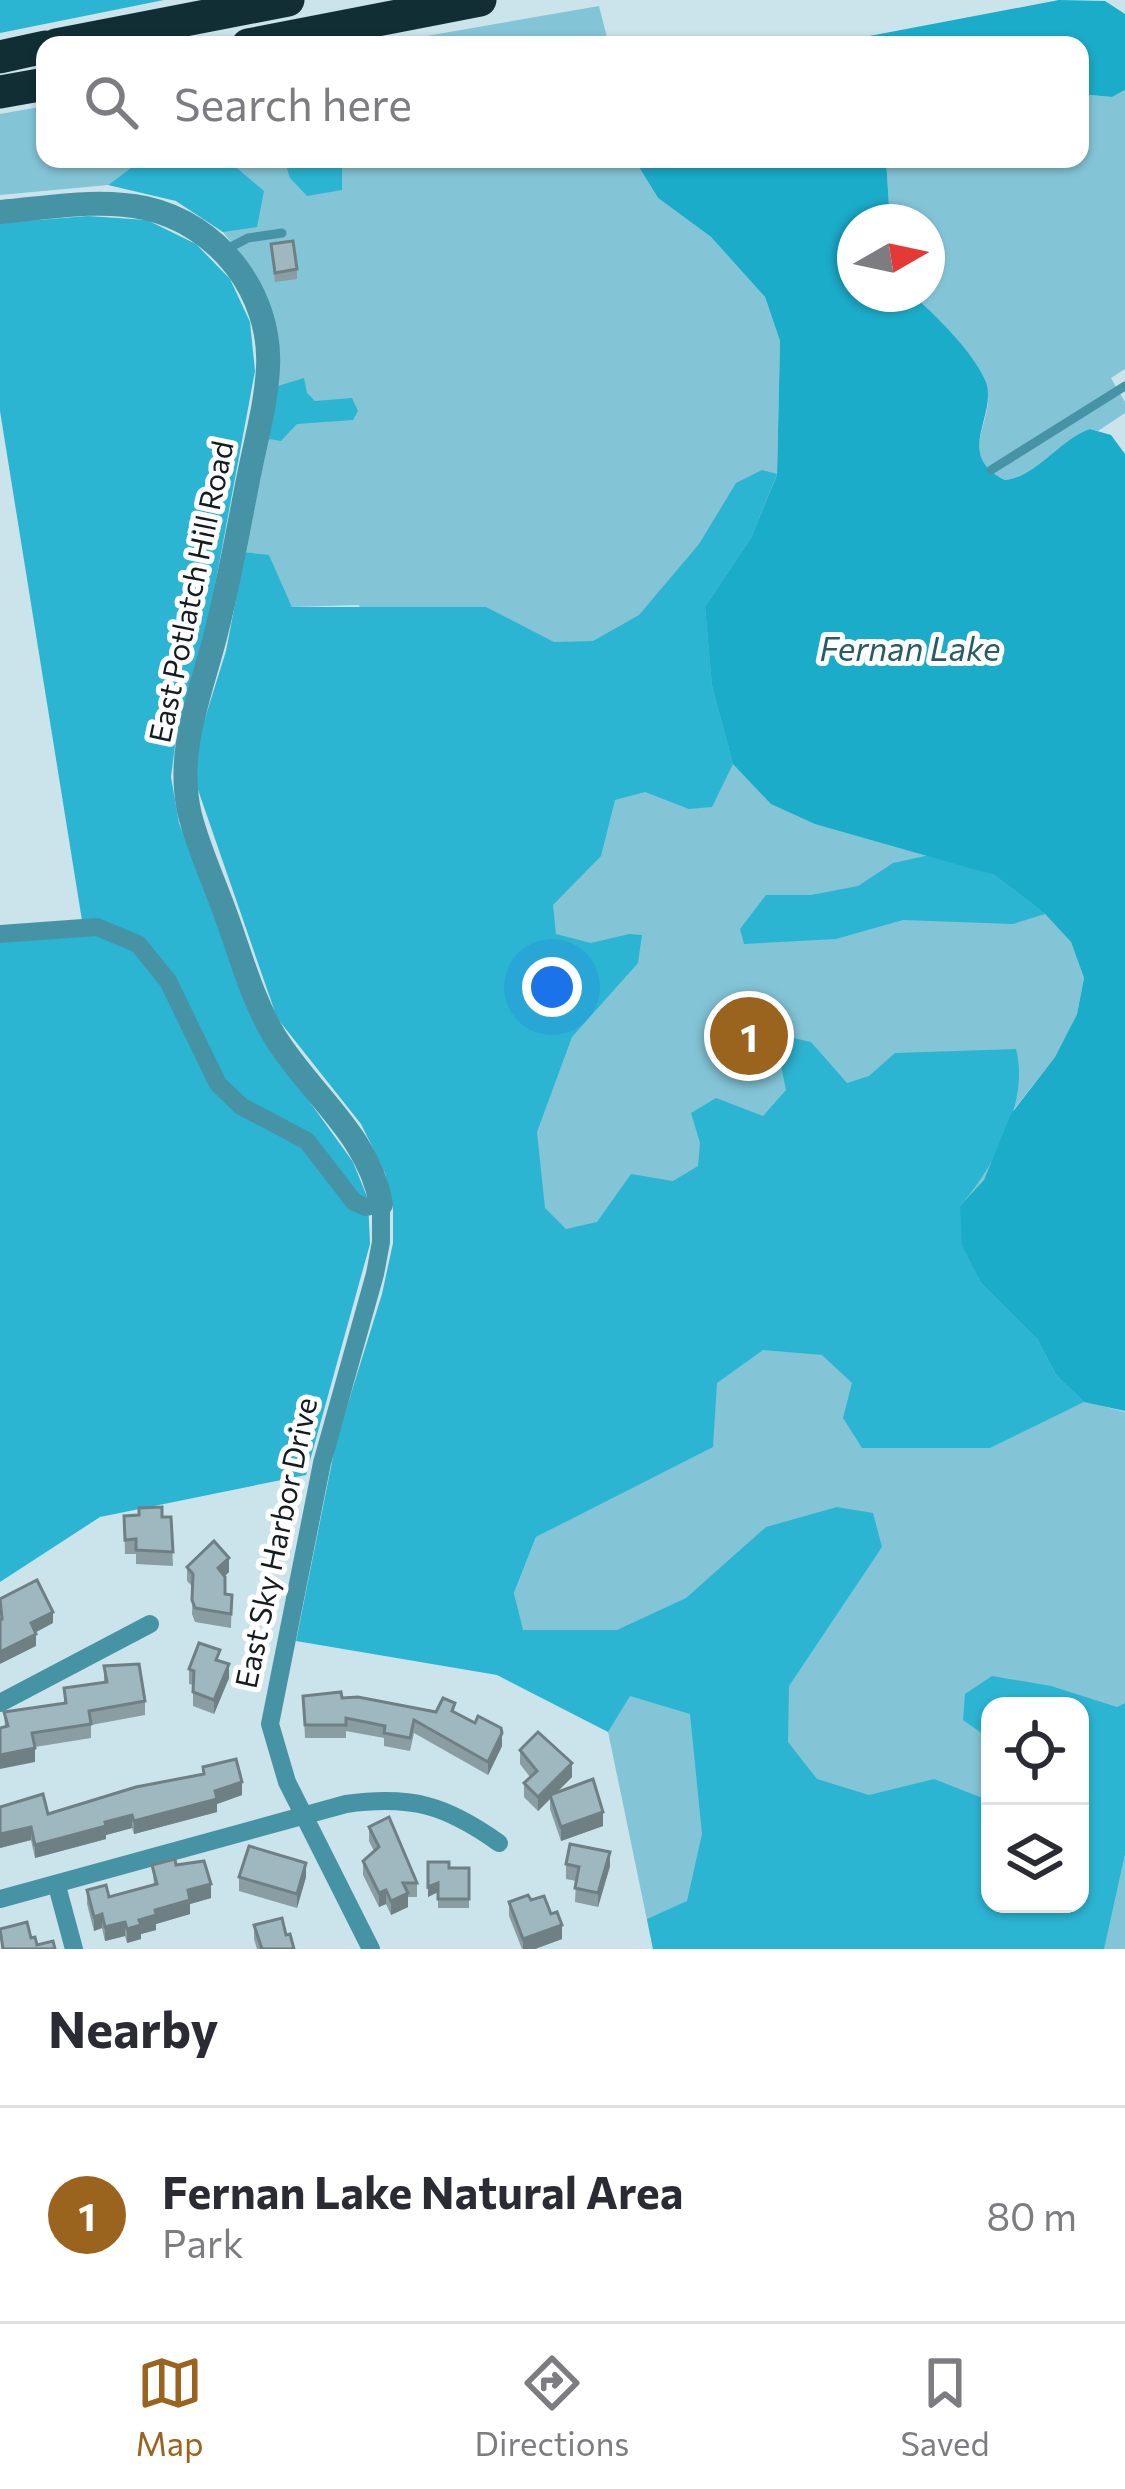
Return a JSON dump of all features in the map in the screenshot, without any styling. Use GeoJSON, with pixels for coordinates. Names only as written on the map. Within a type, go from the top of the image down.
{"type":"FeatureCollection","features":[{"type":"Feature","properties":{"kind":"highway"},"geometry":{"type":"LineString","coordinates":[[102,36],[288,0]]}},
{"type":"Feature","properties":{"kind":"highway"},"geometry":{"type":"LineString","coordinates":[[294,36],[480,0]]}},
{"type":"Feature","properties":{"kind":"highway"},"geometry":{"type":"LineString","coordinates":[[0,57],[36,49]]}},
{"type":"Feature","properties":{"kind":"highway"},"geometry":{"type":"LineString","coordinates":[[0,92],[36,86]]}},
{"type":"Feature","properties":{"kind":"street","name":"East Potlatch Hill Road"},"geometry":{"type":"LineString","coordinates":[[0,212],[100,204],[147,209],[187,223],[224,251],[258,306],[268,369],[220,620],[186,746],[186,796],[269,1027],[357,1144],[375,1180],[380,1204]]}},
{"type":"Feature","properties":{"kind":"street"},"geometry":{"type":"LineString","coordinates":[[0,934],[85,927],[109,930],[138,944],[168,981],[210,1073],[228,1095],[307,1141],[354,1202],[366,1207],[380,1204]]}},
{"type":"Feature","properties":{"kind":"street","name":"East Sky Harbor Drive"},"geometry":{"type":"LineString","coordinates":[[371,1949],[277,1758],[271,1709],[328,1435],[376,1274],[380,1204]]}},
{"type":"Feature","properties":{"kind":"street"},"geometry":{"type":"LineString","coordinates":[[0,1703],[150,1624]]}},
{"type":"Feature","properties":{"kind":"street"},"geometry":{"type":"LineString","coordinates":[[0,1899],[346,1804],[406,1800],[466,1819],[499,1843]]}},
{"type":"Feature","properties":{"kind":"street"},"geometry":{"type":"LineString","coordinates":[[57,1886],[74,1949]]}},
{"type":"Feature","properties":{"kind":"lane"},"geometry":{"type":"LineString","coordinates":[[224,251],[248,238],[283,233]]}},
{"type":"Feature","properties":{"kind":"lane"},"geometry":{"type":"LineString","coordinates":[[991,470],[1125,386]]}},
{"type":"Feature","properties":{"kind":"shaded area"},"geometry":{"type":"Polygon","coordinates":[[[0,0],[164,0],[0,33],[0,0]]]}},
{"type":"Feature","properties":{"kind":"shaded area"},"geometry":{"type":"Polygon","coordinates":[[[599,6],[607,36],[427,36],[599,6]]]}},
{"type":"Feature","properties":{"kind":"shaded area"},"geometry":{"type":"Polygon","coordinates":[[[1125,90],[1125,369],[1111,378],[1125,402],[1125,413],[1098,431],[1090,429],[1026,473],[1005,480],[990,470],[979,449],[988,401],[982,376],[956,337],[930,312],[945,312],[945,204],[889,204],[887,168],[1089,168],[1089,95],[1112,97],[1125,90]]]}},
{"type":"Feature","properties":{"kind":"shaded area"},"geometry":{"type":"Polygon","coordinates":[[[36,108],[36,168],[131,168],[108,185],[0,195],[0,114],[36,108]]]}},
{"type":"Feature","properties":{"kind":"shaded area"},"geometry":{"type":"Polygon","coordinates":[[[131,168],[237,168],[264,191],[257,227],[223,232],[176,201],[108,185],[131,168]]]}},
{"type":"Feature","properties":{"kind":"shaded area"},"geometry":{"type":"Polygon","coordinates":[[[237,168],[640,168],[658,198],[711,237],[765,297],[780,341],[777,474],[930,855],[994,875],[1045,914],[1071,942],[1084,978],[1077,1014],[1055,1057],[1011,1113],[1037,1339],[1056,1375],[1084,1401],[1125,1412],[1125,1949],[653,1949],[587,1630],[522,1630],[514,1593],[536,1537],[565,1522],[359,605],[292,607],[269,556],[245,552],[269,433],[272,312],[254,272],[223,232],[176,201],[237,168]]]}},
{"type":"Feature","properties":{"kind":"shaded area"},"geometry":{"type":"Polygon","coordinates":[[[287,168],[342,168],[342,190],[307,196],[287,168]]]}},
{"type":"Feature","properties":{"kind":"shaded area"},"geometry":{"type":"Polygon","coordinates":[[[88,216],[147,220],[196,244],[230,279],[250,322],[255,371],[209,618],[176,738],[171,777],[179,823],[263,1037],[353,1162],[368,1199],[370,1244],[306,1475],[100,1517],[0,1582],[0,941],[84,933],[0,411],[0,223],[88,216]]]}},
{"type":"Feature","properties":{"kind":"shaded area"},"geometry":{"type":"Polygon","coordinates":[[[304,378],[307,393],[315,401],[352,398],[358,411],[353,420],[297,424],[281,441],[269,439],[278,386],[304,378]]]}},
{"type":"Feature","properties":{"kind":"shaded area"},"geometry":{"type":"Polygon","coordinates":[[[762,470],[777,474],[751,538],[705,607],[712,686],[733,764],[712,807],[689,809],[645,792],[615,800],[601,856],[553,905],[556,934],[591,943],[642,935],[638,963],[572,1037],[537,1132],[545,1208],[566,1229],[597,1222],[631,1174],[673,1181],[698,1166],[700,1143],[691,1113],[716,1098],[763,1116],[786,1090],[779,1056],[793,1038],[811,1042],[847,1083],[869,1076],[895,1053],[1016,1049],[1018,1090],[1006,1133],[960,1206],[982,1284],[1037,1339],[1056,1375],[1084,1402],[990,1448],[862,1448],[843,1418],[852,1383],[822,1355],[763,1350],[717,1383],[713,1447],[536,1537],[514,1593],[523,1630],[617,1630],[686,1598],[766,1527],[837,1507],[873,1513],[882,1547],[789,1686],[788,1742],[817,1779],[869,1795],[934,1779],[981,1797],[981,1913],[1089,1913],[1089,1698],[1117,1707],[1125,1703],[1125,1854],[1104,1949],[653,1949],[647,1919],[687,1901],[702,1834],[690,1714],[630,1696],[608,1732],[497,1675],[296,1641],[336,1442],[382,1294],[393,1243],[393,1206],[385,1173],[361,1124],[277,1018],[196,784],[197,744],[226,651],[245,552],[269,555],[292,607],[486,607],[554,642],[593,641],[639,615],[699,544],[736,483],[762,470]]]}},
{"type":"Feature","properties":{"kind":"shaded area"},"geometry":{"type":"Polygon","coordinates":[[[930,855],[994,875],[1045,914],[1013,924],[903,920],[836,939],[744,944],[740,929],[766,895],[811,895],[858,886],[893,863],[930,855]]]}},
{"type":"Feature","properties":{"kind":"shaded area"},"geometry":{"type":"Polygon","coordinates":[[[992,1676],[1086,1697],[981,1697],[981,1733],[963,1720],[965,1694],[992,1676]]]}},
{"type":"Feature","properties":{"kind":"water"},"geometry":{"type":"Polygon","coordinates":[[[1059,0],[1105,1],[1125,14],[1125,90],[1112,97],[1089,95],[1089,36],[869,36],[1059,0]]]}},
{"type":"Feature","properties":{"kind":"water","name":"Fernan Lake"},"geometry":{"type":"Polygon","coordinates":[[[640,168],[887,168],[889,204],[837,204],[837,312],[931,312],[942,323],[985,380],[987,406],[979,446],[990,470],[1005,480],[1038,465],[1090,429],[1111,435],[1125,454],[1125,1411],[1084,1402],[1056,1375],[1037,1339],[982,1284],[962,1245],[960,1206],[984,1180],[1011,1114],[1055,1057],[1077,1014],[1084,978],[1071,942],[1045,914],[994,875],[815,824],[771,804],[733,764],[712,686],[705,607],[751,538],[777,475],[780,341],[765,297],[711,237],[658,198],[640,168]]]}},
{"type":"Feature","properties":{"kind":"building"},"geometry":{"type":"Polygon","coordinates":[[[293,241],[297,269],[275,273],[271,244],[293,241]]]}},
{"type":"Feature","properties":{"kind":"building"},"geometry":{"type":"Polygon","coordinates":[[[162,1507],[162,1517],[171,1517],[173,1552],[136,1550],[136,1539],[125,1540],[124,1516],[139,1515],[139,1508],[162,1507]]]}},
{"type":"Feature","properties":{"kind":"building"},"geometry":{"type":"Polygon","coordinates":[[[214,1541],[229,1558],[218,1568],[225,1577],[225,1594],[232,1595],[231,1614],[195,1608],[192,1600],[193,1574],[187,1567],[214,1541]]]}},
{"type":"Feature","properties":{"kind":"building"},"geometry":{"type":"Polygon","coordinates":[[[37,1580],[53,1612],[31,1623],[36,1634],[0,1652],[0,1599],[37,1580]]]}},
{"type":"Feature","properties":{"kind":"building"},"geometry":{"type":"Polygon","coordinates":[[[199,1643],[220,1650],[216,1660],[229,1664],[214,1700],[193,1692],[194,1671],[189,1669],[199,1643]]]}},
{"type":"Feature","properties":{"kind":"building"},"geometry":{"type":"Polygon","coordinates":[[[139,1664],[145,1701],[89,1711],[91,1724],[32,1733],[35,1748],[0,1755],[0,1728],[8,1726],[4,1712],[66,1703],[64,1688],[107,1682],[104,1666],[139,1664]]]}},
{"type":"Feature","properties":{"kind":"building"},"geometry":{"type":"Polygon","coordinates":[[[341,1692],[342,1698],[436,1712],[443,1698],[455,1703],[452,1711],[475,1723],[478,1716],[502,1733],[488,1762],[414,1720],[410,1738],[384,1733],[385,1726],[346,1718],[346,1725],[305,1725],[303,1696],[341,1692]]]}},
{"type":"Feature","properties":{"kind":"building"},"geometry":{"type":"Polygon","coordinates":[[[538,1732],[572,1763],[538,1797],[524,1783],[537,1771],[520,1750],[538,1732]]]}},
{"type":"Feature","properties":{"kind":"building"},"geometry":{"type":"Polygon","coordinates":[[[236,1759],[242,1782],[215,1791],[217,1799],[134,1821],[132,1815],[35,1845],[31,1827],[0,1834],[0,1807],[43,1794],[48,1814],[136,1787],[204,1774],[203,1767],[236,1759]]]}},
{"type":"Feature","properties":{"kind":"building"},"geometry":{"type":"Polygon","coordinates":[[[593,1779],[603,1812],[561,1827],[550,1795],[593,1779]]]}},
{"type":"Feature","properties":{"kind":"building"},"geometry":{"type":"Polygon","coordinates":[[[389,1817],[417,1883],[403,1883],[408,1893],[391,1901],[386,1890],[379,1893],[363,1861],[379,1847],[369,1827],[389,1817]]]}},
{"type":"Feature","properties":{"kind":"building"},"geometry":{"type":"Polygon","coordinates":[[[570,1844],[610,1852],[598,1893],[575,1888],[579,1867],[566,1864],[570,1844]]]}},
{"type":"Feature","properties":{"kind":"building"},"geometry":{"type":"Polygon","coordinates":[[[249,1846],[306,1863],[297,1894],[239,1877],[249,1846]]]}},
{"type":"Feature","properties":{"kind":"building"},"geometry":{"type":"Polygon","coordinates":[[[175,1859],[176,1865],[204,1861],[211,1884],[188,1890],[190,1900],[155,1910],[156,1915],[127,1929],[125,1922],[105,1927],[102,1914],[94,1917],[87,1890],[106,1885],[109,1897],[157,1884],[152,1865],[175,1859]]]}},
{"type":"Feature","properties":{"kind":"building"},"geometry":{"type":"Polygon","coordinates":[[[428,1862],[469,1868],[469,1899],[438,1899],[438,1883],[428,1887],[428,1862]]]}},
{"type":"Feature","properties":{"kind":"building"},"geometry":{"type":"Polygon","coordinates":[[[528,1895],[531,1900],[544,1896],[562,1925],[523,1939],[509,1902],[528,1895]]]}},
{"type":"Feature","properties":{"kind":"building"},"geometry":{"type":"Polygon","coordinates":[[[282,1918],[294,1949],[262,1949],[254,1925],[282,1918]]]}},
{"type":"Feature","properties":{"kind":"building"},"geometry":{"type":"Polygon","coordinates":[[[27,1922],[37,1945],[53,1941],[55,1949],[3,1949],[0,1929],[27,1922]]]}},
{"type":"Feature","properties":{"kind":"place","name":"Fernan Lake Natural Area"},"geometry":{"type":"Point","coordinates":[749,1036]}}]}
